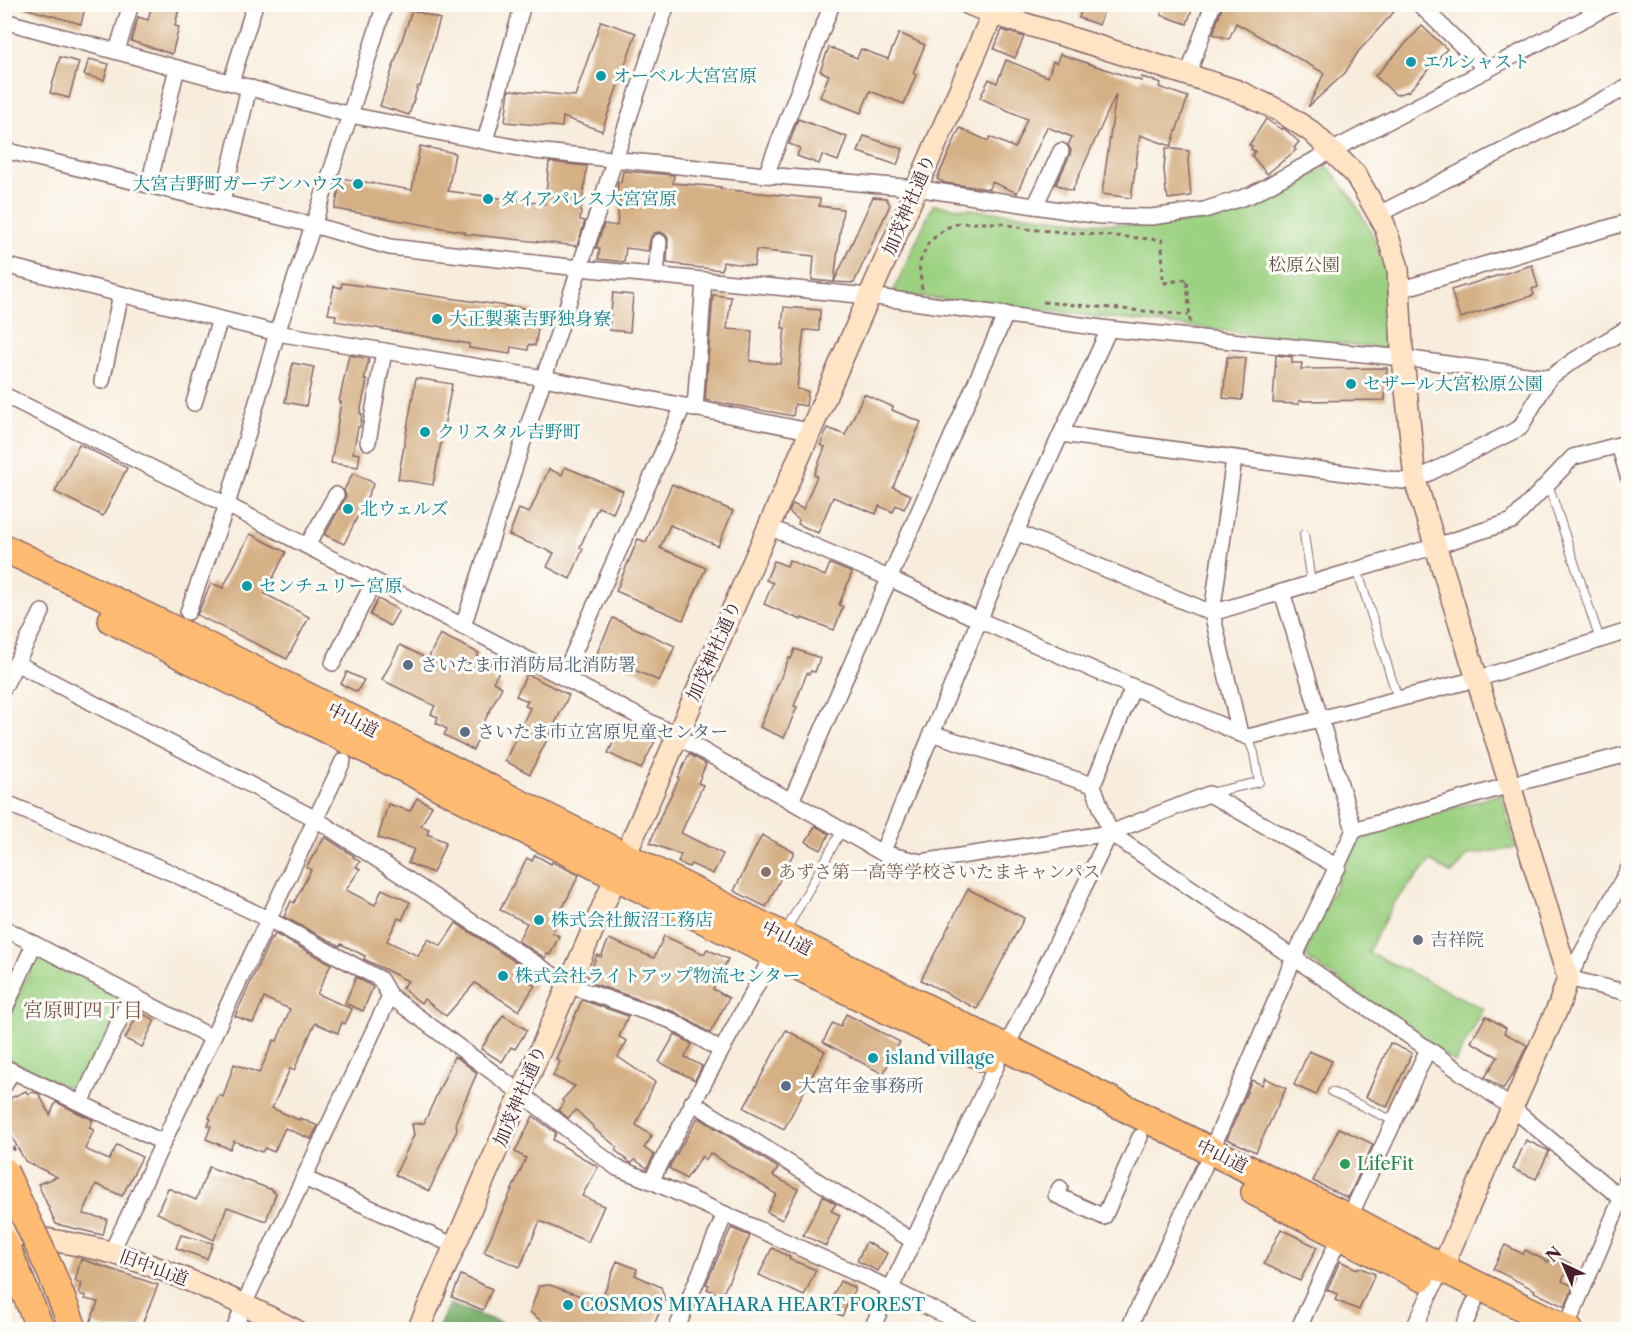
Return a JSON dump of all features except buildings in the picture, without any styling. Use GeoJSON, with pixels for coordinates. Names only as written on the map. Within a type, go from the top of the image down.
{"type":"FeatureCollection","features":[{"type":"Feature","properties":{"kind":"highway","name":"中山道"},"geometry":{"type":"LineString","coordinates":[[4,548],[193,640],[620,867]]}},
{"type":"Feature","properties":{"kind":"highway","name":"中山道"},"geometry":{"type":"LineString","coordinates":[[4,568],[620,867],[1438,1275],[1568,1329]]}},
{"type":"Feature","properties":{"kind":"highway","name":"中山道"},"geometry":{"type":"LineString","coordinates":[[1001,1056],[1140,1137],[1207,1159]]}},
{"type":"Feature","properties":{"kind":"highway"},"geometry":{"type":"LineString","coordinates":[[4,1171],[51,1272],[74,1329]]}},
{"type":"Feature","properties":{"kind":"highway"},"geometry":{"type":"LineString","coordinates":[[4,1242],[41,1329]]}},
{"type":"Feature","properties":{"kind":"highway","name":"中山道"},"geometry":{"type":"LineString","coordinates":[[1438,1275],[1474,1303],[1527,1329]]}},
{"type":"Feature","properties":{"kind":"street"},"geometry":{"type":"LineString","coordinates":[[117,51],[131,4]]}},
{"type":"Feature","properties":{"kind":"street"},"geometry":{"type":"LineString","coordinates":[[231,82],[255,4]]}},
{"type":"Feature","properties":{"kind":"street"},"geometry":{"type":"LineString","coordinates":[[188,612],[227,505],[277,333],[385,4]]}},
{"type":"Feature","properties":{"kind":"street"},"geometry":{"type":"LineString","coordinates":[[485,141],[523,4]]}},
{"type":"Feature","properties":{"kind":"street"},"geometry":{"type":"LineString","coordinates":[[463,626],[667,4]]}},
{"type":"Feature","properties":{"kind":"street"},"geometry":{"type":"LineString","coordinates":[[766,175],[832,4]]}},
{"type":"Feature","properties":{"kind":"street"},"geometry":{"type":"LineString","coordinates":[[969,4],[995,9],[1238,91],[1280,111],[1312,132],[1355,174],[1384,224],[1398,267],[1402,348],[1415,480],[1568,978]]}},
{"type":"Feature","properties":{"kind":"street"},"geometry":{"type":"LineString","coordinates":[[1188,75],[1213,4]]}},
{"type":"Feature","properties":{"kind":"street"},"geometry":{"type":"LineString","coordinates":[[1419,4],[1487,70]]}},
{"type":"Feature","properties":{"kind":"street"},"geometry":{"type":"LineString","coordinates":[[4,21],[350,115],[534,151],[916,188],[1100,216],[1151,217],[1204,210],[1251,195],[1613,4]]}},
{"type":"Feature","properties":{"kind":"street","name":"加茂神社通り"},"geometry":{"type":"LineString","coordinates":[[418,1329],[995,9]]}},
{"type":"Feature","properties":{"kind":"street"},"geometry":{"type":"LineString","coordinates":[[148,184],[177,68]]}},
{"type":"Feature","properties":{"kind":"street"},"geometry":{"type":"LineString","coordinates":[[222,202],[249,87]]}},
{"type":"Feature","properties":{"kind":"street"},"geometry":{"type":"LineString","coordinates":[[1379,214],[1629,87]]}},
{"type":"Feature","properties":{"kind":"street"},"geometry":{"type":"LineString","coordinates":[[4,150],[222,202],[390,247],[869,296],[1109,329],[1404,358],[1549,378]]}},
{"type":"Feature","properties":{"kind":"street"},"geometry":{"type":"LineString","coordinates":[[1035,206],[1061,151]]}},
{"type":"Feature","properties":{"kind":"street"},"geometry":{"type":"LineString","coordinates":[[1399,290],[1629,222]]}},
{"type":"Feature","properties":{"kind":"street"},"geometry":{"type":"LineString","coordinates":[[656,275],[658,242]]}},
{"type":"Feature","properties":{"kind":"street"},"geometry":{"type":"LineString","coordinates":[[4,265],[277,333],[544,378],[809,431]]}},
{"type":"Feature","properties":{"kind":"street"},"geometry":{"type":"LineString","coordinates":[[563,677],[689,408],[704,280]]}},
{"type":"Feature","properties":{"kind":"street"},"geometry":{"type":"LineString","coordinates":[[102,381],[121,294]]}},
{"type":"Feature","properties":{"kind":"street"},"geometry":{"type":"LineString","coordinates":[[791,801],[1006,314]]}},
{"type":"Feature","properties":{"kind":"street"},"geometry":{"type":"LineString","coordinates":[[194,403],[220,319]]}},
{"type":"Feature","properties":{"kind":"street"},"geometry":{"type":"LineString","coordinates":[[1061,434],[1403,481],[1415,480],[1520,428],[1549,378],[1629,328]]}},
{"type":"Feature","properties":{"kind":"street"},"geometry":{"type":"LineString","coordinates":[[882,853],[1016,532],[1109,329]]}},
{"type":"Feature","properties":{"kind":"street"},"geometry":{"type":"LineString","coordinates":[[368,442],[384,351]]}},
{"type":"Feature","properties":{"kind":"street"},"geometry":{"type":"LineString","coordinates":[[4,395],[227,505],[677,736],[882,853],[921,862],[1110,833],[1209,794],[1338,867]]}},
{"type":"Feature","properties":{"kind":"street"},"geometry":{"type":"LineString","coordinates":[[1016,532],[1212,613],[1512,521],[1574,457],[1624,443],[1629,476]]}},
{"type":"Feature","properties":{"kind":"street"},"geometry":{"type":"LineString","coordinates":[[1234,459],[1212,613],[1244,735]]}},
{"type":"Feature","properties":{"kind":"street"},"geometry":{"type":"LineString","coordinates":[[307,546],[336,495]]}},
{"type":"Feature","properties":{"kind":"street"},"geometry":{"type":"LineString","coordinates":[[769,527],[1244,735],[1477,679],[1629,632]]}},
{"type":"Feature","properties":{"kind":"street"},"geometry":{"type":"LineString","coordinates":[[333,663],[374,581]]}},
{"type":"Feature","properties":{"kind":"street"},"geometry":{"type":"LineString","coordinates":[[1128,1329],[1207,1159],[1294,958],[1354,830],[1282,592]]}},
{"type":"Feature","properties":{"kind":"street"},"geometry":{"type":"LineString","coordinates":[[4,687],[42,612]]}},
{"type":"Feature","properties":{"kind":"street"},"geometry":{"type":"LineString","coordinates":[[16,663],[316,819],[568,985],[672,1021],[720,1050]]}},
{"type":"Feature","properties":{"kind":"street"},"geometry":{"type":"LineString","coordinates":[[1133,687],[1093,785],[1110,833],[1512,1108],[1625,1201]]}},
{"type":"Feature","properties":{"kind":"street"},"geometry":{"type":"LineString","coordinates":[[931,733],[1093,785]]}},
{"type":"Feature","properties":{"kind":"street"},"geometry":{"type":"LineString","coordinates":[[1354,830],[1510,785],[1629,754]]}},
{"type":"Feature","properties":{"kind":"street"},"geometry":{"type":"LineString","coordinates":[[111,1253],[343,761]]}},
{"type":"Feature","properties":{"kind":"street"},"geometry":{"type":"LineString","coordinates":[[4,802],[172,873],[268,919],[380,979],[390,996],[616,1167],[890,1288],[975,1329]]}},
{"type":"Feature","properties":{"kind":"street"},"geometry":{"type":"LineString","coordinates":[[871,1329],[1110,833]]}},
{"type":"Feature","properties":{"kind":"street"},"geometry":{"type":"LineString","coordinates":[[1413,1329],[1559,1005],[1568,978],[1624,889],[1629,870]]}},
{"type":"Feature","properties":{"kind":"street"},"geometry":{"type":"LineString","coordinates":[[4,928],[211,1037]]}},
{"type":"Feature","properties":{"kind":"street"},"geometry":{"type":"LineString","coordinates":[[4,1011],[34,944]]}},
{"type":"Feature","properties":{"kind":"street"},"geometry":{"type":"LineString","coordinates":[[651,1181],[778,946]]}},
{"type":"Feature","properties":{"kind":"street"},"geometry":{"type":"LineString","coordinates":[[1568,978],[1629,993]]}},
{"type":"Feature","properties":{"kind":"street"},"geometry":{"type":"LineString","coordinates":[[81,1103],[131,996]]}},
{"type":"Feature","properties":{"kind":"street"},"geometry":{"type":"LineString","coordinates":[[234,1329],[390,996]]}},
{"type":"Feature","properties":{"kind":"street"},"geometry":{"type":"LineString","coordinates":[[1298,1329],[1428,1049]]}},
{"type":"Feature","properties":{"kind":"street"},"geometry":{"type":"LineString","coordinates":[[4,1086],[8,1069],[162,1142]]}},
{"type":"Feature","properties":{"kind":"street"},"geometry":{"type":"LineString","coordinates":[[692,1102],[913,1241]]}},
{"type":"Feature","properties":{"kind":"street"},"geometry":{"type":"LineString","coordinates":[[1060,1188],[1056,1195],[1104,1216],[1140,1137]]}},
{"type":"Feature","properties":{"kind":"street"},"geometry":{"type":"LineString","coordinates":[[1568,1329],[1625,1201],[1629,1173]]}},
{"type":"Feature","properties":{"kind":"street"},"geometry":{"type":"LineString","coordinates":[[304,1178],[454,1246]]}},
{"type":"Feature","properties":{"kind":"street"},"geometry":{"type":"LineString","coordinates":[[676,1329],[725,1214]]}},
{"type":"Feature","properties":{"kind":"street","name":"旧中山道"},"geometry":{"type":"LineString","coordinates":[[4,1232],[111,1253],[181,1276],[295,1329]]}},
{"type":"Feature","properties":{"kind":"street"},"geometry":{"type":"LineString","coordinates":[[1461,1329],[1474,1303]]}},
{"type":"Feature","properties":{"kind":"lane"},"geometry":{"type":"LineString","coordinates":[[1548,484],[1600,640]]}},
{"type":"Feature","properties":{"kind":"lane"},"geometry":{"type":"LineString","coordinates":[[1304,534],[1311,584]]}},
{"type":"Feature","properties":{"kind":"lane"},"geometry":{"type":"LineString","coordinates":[[1357,570],[1398,699]]}},
{"type":"Feature","properties":{"kind":"lane"},"geometry":{"type":"LineString","coordinates":[[1209,794],[1259,782],[1254,753],[1244,735]]}},
{"type":"Feature","properties":{"kind":"lane"},"geometry":{"type":"LineString","coordinates":[[778,946],[842,830]]}},
{"type":"Feature","properties":{"kind":"lane"},"geometry":{"type":"LineString","coordinates":[[1332,1092],[1395,1121]]}},
{"type":"Feature","properties":{"kind":"path"},"geometry":{"type":"LineString","coordinates":[[918,303],[922,292],[919,264],[929,242],[946,228],[958,223],[1000,223],[1027,229],[1162,240],[1163,283],[1187,279],[1191,337]]}},
{"type":"Feature","properties":{"kind":"path"},"geometry":{"type":"LineString","coordinates":[[1038,302],[1189,315]]}},
{"type":"Feature","properties":{"kind":"green space","name":"松原公園"},"geometry":{"type":"Polygon","coordinates":[[[1328,166],[1352,198],[1373,236],[1388,276],[1389,349],[892,294],[933,205],[1097,223],[1153,226],[1222,219],[1283,194],[1328,166]]]}},
{"type":"Feature","properties":{"kind":"green space"},"geometry":{"type":"Polygon","coordinates":[[[1501,794],[1516,848],[1468,855],[1452,874],[1430,861],[1393,904],[1368,952],[1484,1009],[1455,1062],[1308,959],[1306,951],[1357,836],[1501,794]]]}},
{"type":"Feature","properties":{"kind":"green space"},"geometry":{"type":"Polygon","coordinates":[[[44,957],[120,997],[121,1005],[82,1089],[74,1091],[4,1057],[4,1025],[36,958],[44,957]]]}},
{"type":"Feature","properties":{"kind":"green space"},"geometry":{"type":"Polygon","coordinates":[[[449,1304],[518,1329],[438,1329],[449,1304]]]}},
{"type":"Feature","properties":{"kind":"place","name":"エルシャスト"},"geometry":{"type":"Point","coordinates":[1411,62]}},
{"type":"Feature","properties":{"kind":"place","name":"オーベル大宮宮原"},"geometry":{"type":"Point","coordinates":[601,76]}},
{"type":"Feature","properties":{"kind":"place","name":"大宮吉野町ガーデンハウス"},"geometry":{"type":"Point","coordinates":[358,184]}},
{"type":"Feature","properties":{"kind":"place","name":"ダイアパレス大宮宮原"},"geometry":{"type":"Point","coordinates":[488,199]}},
{"type":"Feature","properties":{"kind":"place","name":"大正製薬吉野独身寮"},"geometry":{"type":"Point","coordinates":[437,319]}},
{"type":"Feature","properties":{"kind":"place","name":"セザール大宮松原公園"},"geometry":{"type":"Point","coordinates":[1351,384]}},
{"type":"Feature","properties":{"kind":"place","name":"クリスタル吉野町"},"geometry":{"type":"Point","coordinates":[425,432]}},
{"type":"Feature","properties":{"kind":"place","name":"北ウェルズ"},"geometry":{"type":"Point","coordinates":[348,509]}},
{"type":"Feature","properties":{"kind":"place","name":"センチュリー宮原"},"geometry":{"type":"Point","coordinates":[247,586]}},
{"type":"Feature","properties":{"kind":"place","name":"さいたま市消防局北消防署"},"geometry":{"type":"Point","coordinates":[408,665]}},
{"type":"Feature","properties":{"kind":"place","name":"さいたま市立宮原児童センター"},"geometry":{"type":"Point","coordinates":[465,732]}},
{"type":"Feature","properties":{"kind":"place","name":"あずさ第一高等学校さいたまキャンパス"},"geometry":{"type":"Point","coordinates":[766,872]}},
{"type":"Feature","properties":{"kind":"place","name":"株式会社飯沼工務店"},"geometry":{"type":"Point","coordinates":[539,920]}},
{"type":"Feature","properties":{"kind":"place","name":"吉祥院"},"geometry":{"type":"Point","coordinates":[1418,940]}},
{"type":"Feature","properties":{"kind":"place","name":"株式会社ライトアップ物流センター"},"geometry":{"type":"Point","coordinates":[503,976]}},
{"type":"Feature","properties":{"kind":"place","name":"island village"},"geometry":{"type":"Point","coordinates":[873,1058]}},
{"type":"Feature","properties":{"kind":"place","name":"大宮年金事務所"},"geometry":{"type":"Point","coordinates":[786,1086]}},
{"type":"Feature","properties":{"kind":"place","name":"LifeFit"},"geometry":{"type":"Point","coordinates":[1345,1164]}},
{"type":"Feature","properties":{"kind":"place","name":"COSMOS MIYAHARA HEART FOREST"},"geometry":{"type":"Point","coordinates":[568,1305]}},
{"type":"Feature","properties":{"kind":"district","name":"宮原町四丁目"},"geometry":{"type":"Point","coordinates":[83,1010]}}]}
